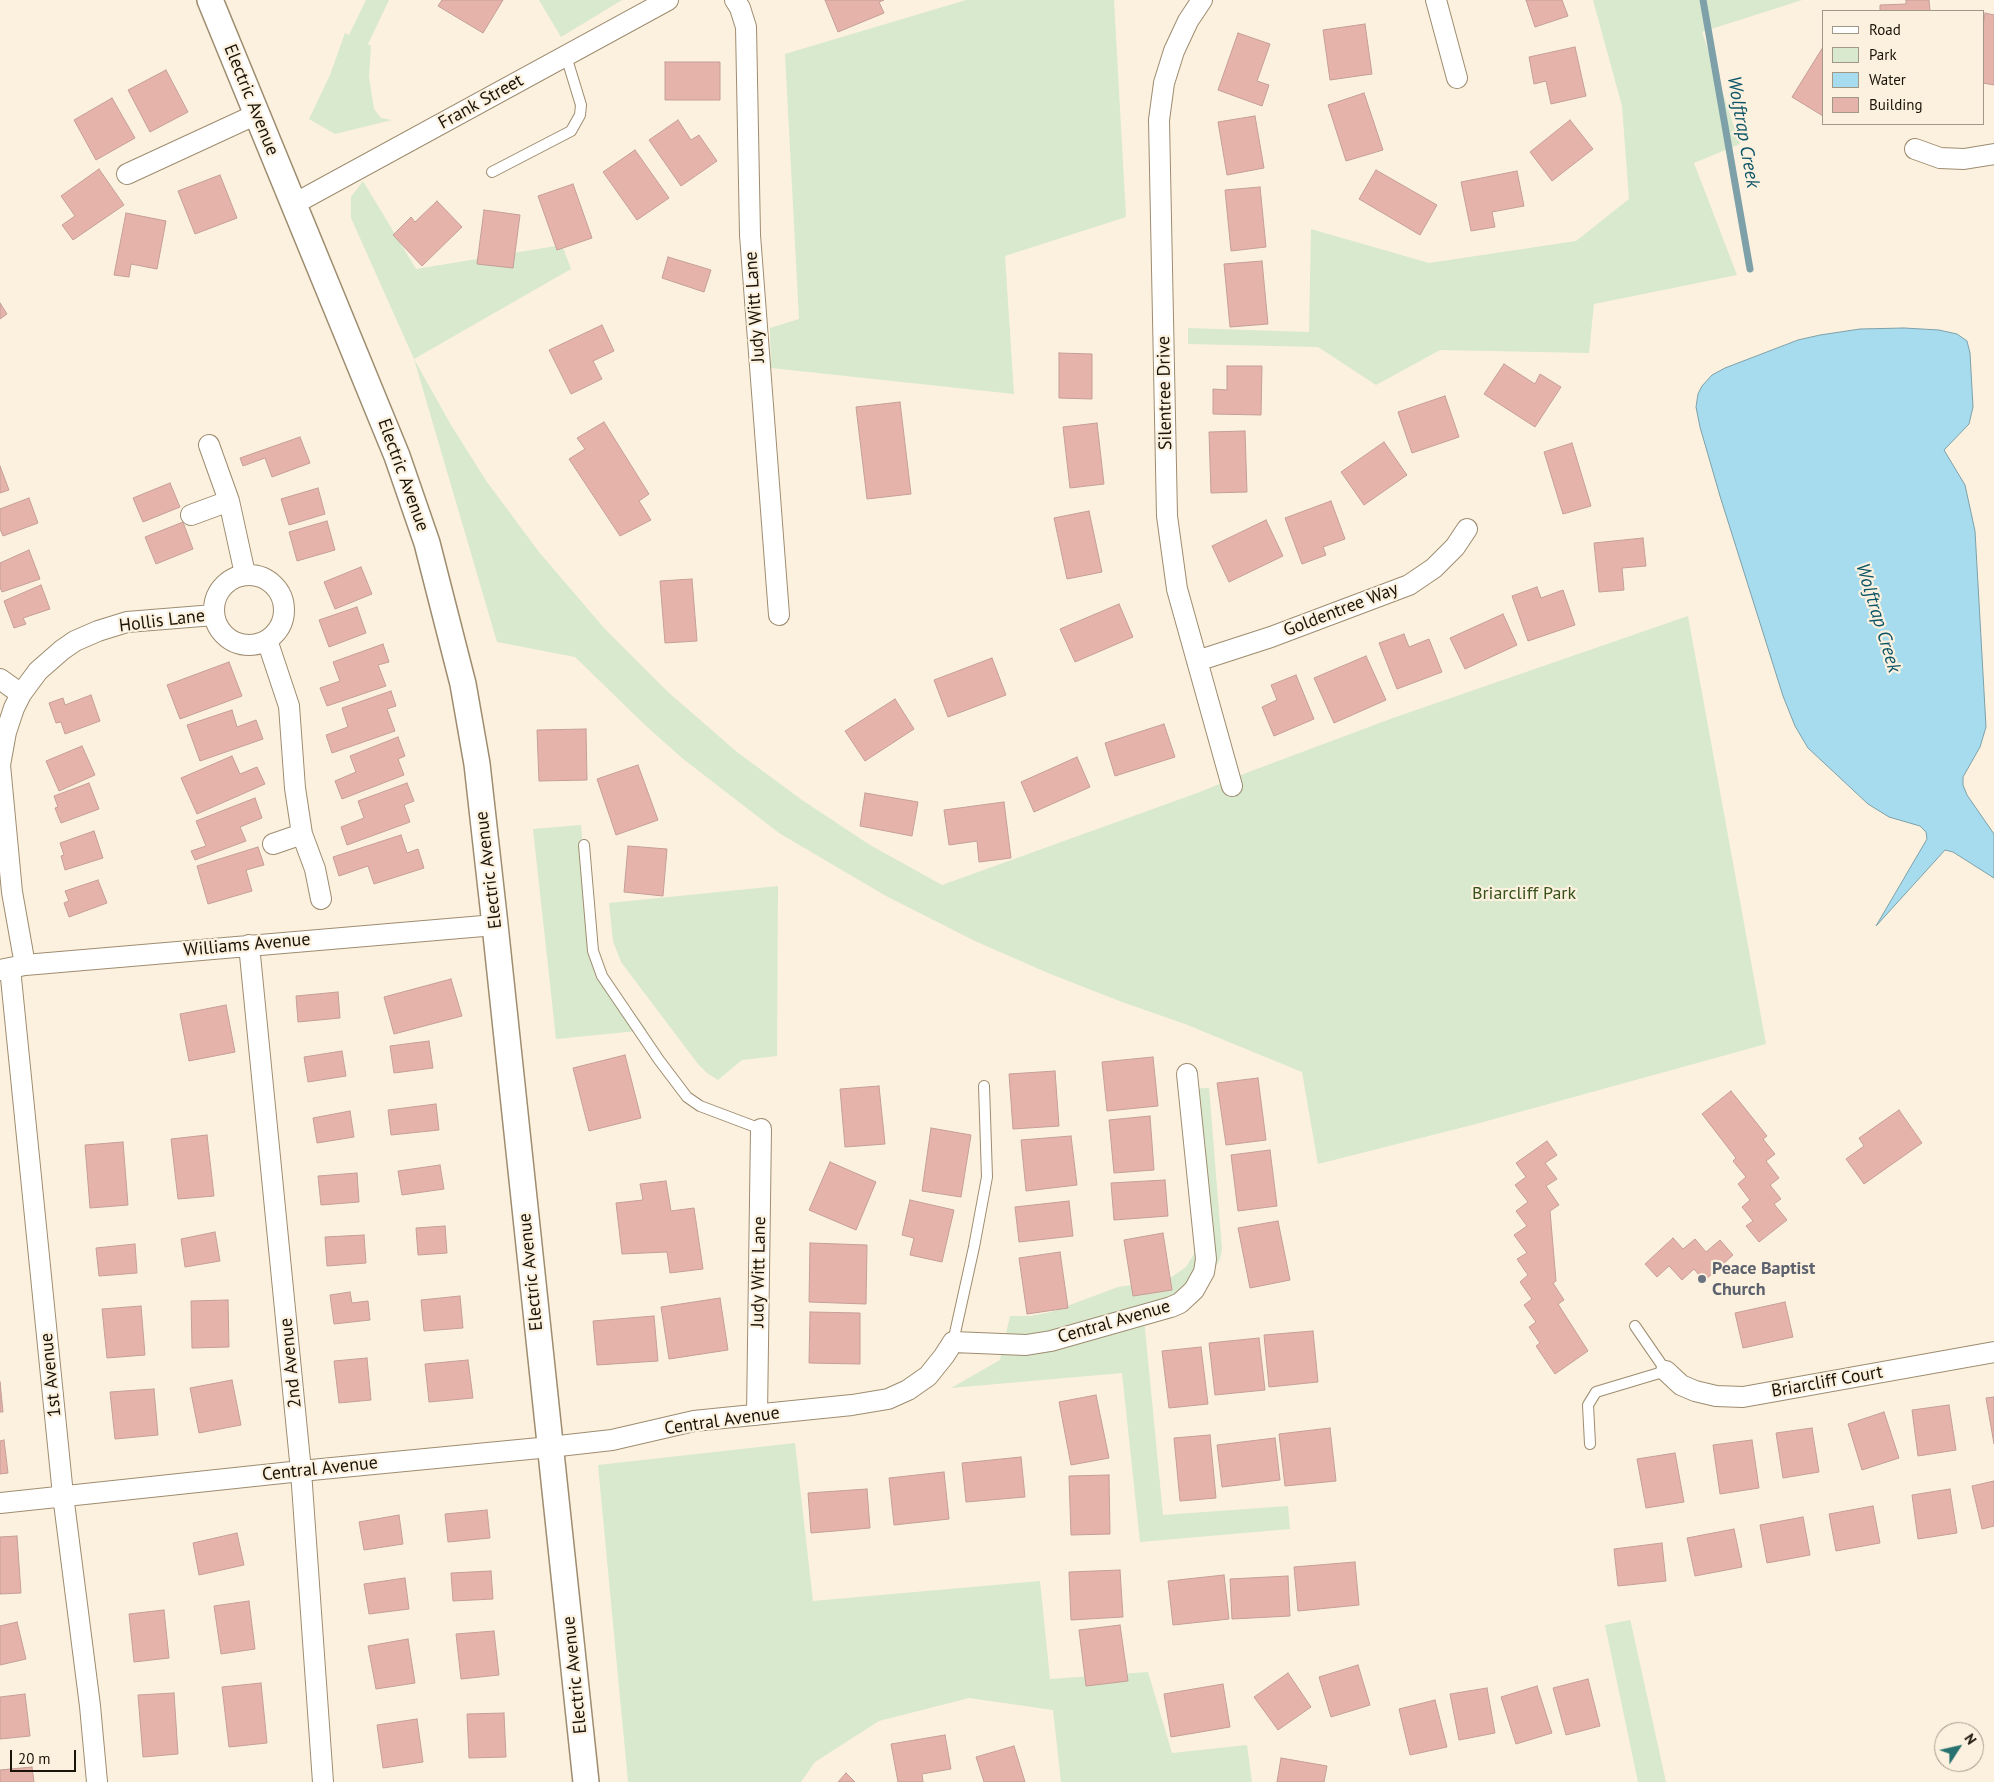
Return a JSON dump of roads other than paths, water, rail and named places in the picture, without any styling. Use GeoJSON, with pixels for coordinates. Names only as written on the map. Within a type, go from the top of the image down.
{"type":"FeatureCollection","features":[{"type":"Feature","properties":{"kind":"street","name":"Electric Avenue"},"geometry":{"type":"LineString","coordinates":[[210,0],[397,456],[427,543],[463,684],[477,764],[586,1782]]}},
{"type":"Feature","properties":{"kind":"street","name":"Frank Street"},"geometry":{"type":"LineString","coordinates":[[294,204],[668,0]]}},
{"type":"Feature","properties":{"kind":"street","name":"Judy Witt Lane"},"geometry":{"type":"LineString","coordinates":[[735,0],[740,8],[746,27],[750,236],[779,615]]}},
{"type":"Feature","properties":{"kind":"street","name":"Silentree Drive"},"geometry":{"type":"LineString","coordinates":[[1202,0],[1188,21],[1174,51],[1164,83],[1159,120],[1167,516],[1177,588],[1232,786]]}},
{"type":"Feature","properties":{"kind":"street"},"geometry":{"type":"LineString","coordinates":[[1436,0],[1458,78]]}},
{"type":"Feature","properties":{"kind":"street"},"geometry":{"type":"LineString","coordinates":[[127,174],[257,114]]}},
{"type":"Feature","properties":{"kind":"street"},"geometry":{"type":"LineString","coordinates":[[1915,150],[1940,158],[1964,159],[1994,154]]}},
{"type":"Feature","properties":{"kind":"street"},"geometry":{"type":"LineString","coordinates":[[209,445],[229,501],[246,574]]}},
{"type":"Feature","properties":{"kind":"street"},"geometry":{"type":"LineString","coordinates":[[192,515],[229,501]]}},
{"type":"Feature","properties":{"kind":"street","name":"Goldentree Way"},"geometry":{"type":"LineString","coordinates":[[1197,661],[1271,637],[1409,585],[1434,568],[1455,547],[1467,530]]}},
{"type":"Feature","properties":{"kind":"street"},"geometry":{"type":"LineString","coordinates":[[246,574],[266,578],[274,585],[282,599],[284,614],[281,625],[267,640],[245,645],[234,642],[224,635],[217,626],[214,614],[214,603],[218,592],[225,583],[246,574]]}},
{"type":"Feature","properties":{"kind":"street","name":"Hollis Lane"},"geometry":{"type":"LineString","coordinates":[[12,968],[12,892],[0,765],[6,732],[14,708],[38,671],[75,641],[127,622],[214,614]]}},
{"type":"Feature","properties":{"kind":"street"},"geometry":{"type":"LineString","coordinates":[[267,640],[289,706],[295,788],[302,834],[315,869],[321,899]]}},
{"type":"Feature","properties":{"kind":"street"},"geometry":{"type":"LineString","coordinates":[[0,679],[22,694]]}},
{"type":"Feature","properties":{"kind":"street"},"geometry":{"type":"LineString","coordinates":[[272,844],[302,834]]}},
{"type":"Feature","properties":{"kind":"street","name":"Williams Avenue"},"geometry":{"type":"LineString","coordinates":[[12,968],[249,945],[495,925]]}},
{"type":"Feature","properties":{"kind":"street","name":"2nd Avenue"},"geometry":{"type":"LineString","coordinates":[[249,945],[301,1471],[323,1782]]}},
{"type":"Feature","properties":{"kind":"street","name":"1st Avenue"},"geometry":{"type":"LineString","coordinates":[[12,968],[63,1495],[90,1706],[97,1782]]}},
{"type":"Feature","properties":{"kind":"street","name":"Central Avenue"},"geometry":{"type":"LineString","coordinates":[[0,1503],[63,1495],[612,1440],[694,1422],[852,1405],[888,1398],[908,1390],[928,1376],[953,1342],[1026,1345],[1051,1341],[1171,1307],[1194,1290],[1204,1272],[1206,1259],[1187,1074]]}},
{"type":"Feature","properties":{"kind":"street","name":"Judy Witt Lane"},"geometry":{"type":"LineString","coordinates":[[757,1414],[761,1129]]}},
{"type":"Feature","properties":{"kind":"street","name":"Briarcliff Court"},"geometry":{"type":"LineString","coordinates":[[1666,1371],[1681,1385],[1695,1391],[1716,1396],[1743,1397],[1994,1352]]}},
{"type":"Feature","properties":{"kind":"lane"},"geometry":{"type":"LineString","coordinates":[[492,172],[571,132],[580,114],[581,105],[566,56]]}},
{"type":"Feature","properties":{"kind":"lane"},"geometry":{"type":"LineString","coordinates":[[584,845],[593,951],[602,976],[659,1060],[687,1097],[700,1106],[761,1129]]}},
{"type":"Feature","properties":{"kind":"lane"},"geometry":{"type":"LineString","coordinates":[[953,1342],[987,1178],[984,1086]]}},
{"type":"Feature","properties":{"kind":"lane"},"geometry":{"type":"LineString","coordinates":[[1590,1444],[1588,1405],[1596,1392],[1666,1371],[1635,1326]]}},
{"type":"Feature","properties":{"kind":"water"},"geometry":{"type":"Polygon","coordinates":[[[1904,328],[1939,330],[1957,334],[1967,341],[1970,353],[1973,407],[1969,424],[1944,450],[1965,485],[1975,531],[1986,727],[1980,747],[1963,777],[1963,785],[1967,795],[1994,834],[1994,878],[1953,852],[1945,850],[1876,926],[1927,839],[1926,832],[1920,826],[1889,817],[1868,804],[1808,748],[1795,726],[1783,696],[1720,496],[1696,407],[1698,394],[1702,386],[1712,375],[1725,368],[1798,340],[1860,329],[1904,328]]]}},
{"type":"Feature","properties":{"kind":"waterway","name":"Wolftrap Creek"},"geometry":{"type":"LineString","coordinates":[[1703,0],[1750,269]]}},
{"type":"Feature","properties":{"kind":"place","name":"Peace Baptist Church"},"geometry":{"type":"Point","coordinates":[1702,1279]}},
{"type":"Feature","properties":{"kind":"park label","name":"Briarcliff Park"},"geometry":{"type":"Point","coordinates":[1524,894]}}]}
